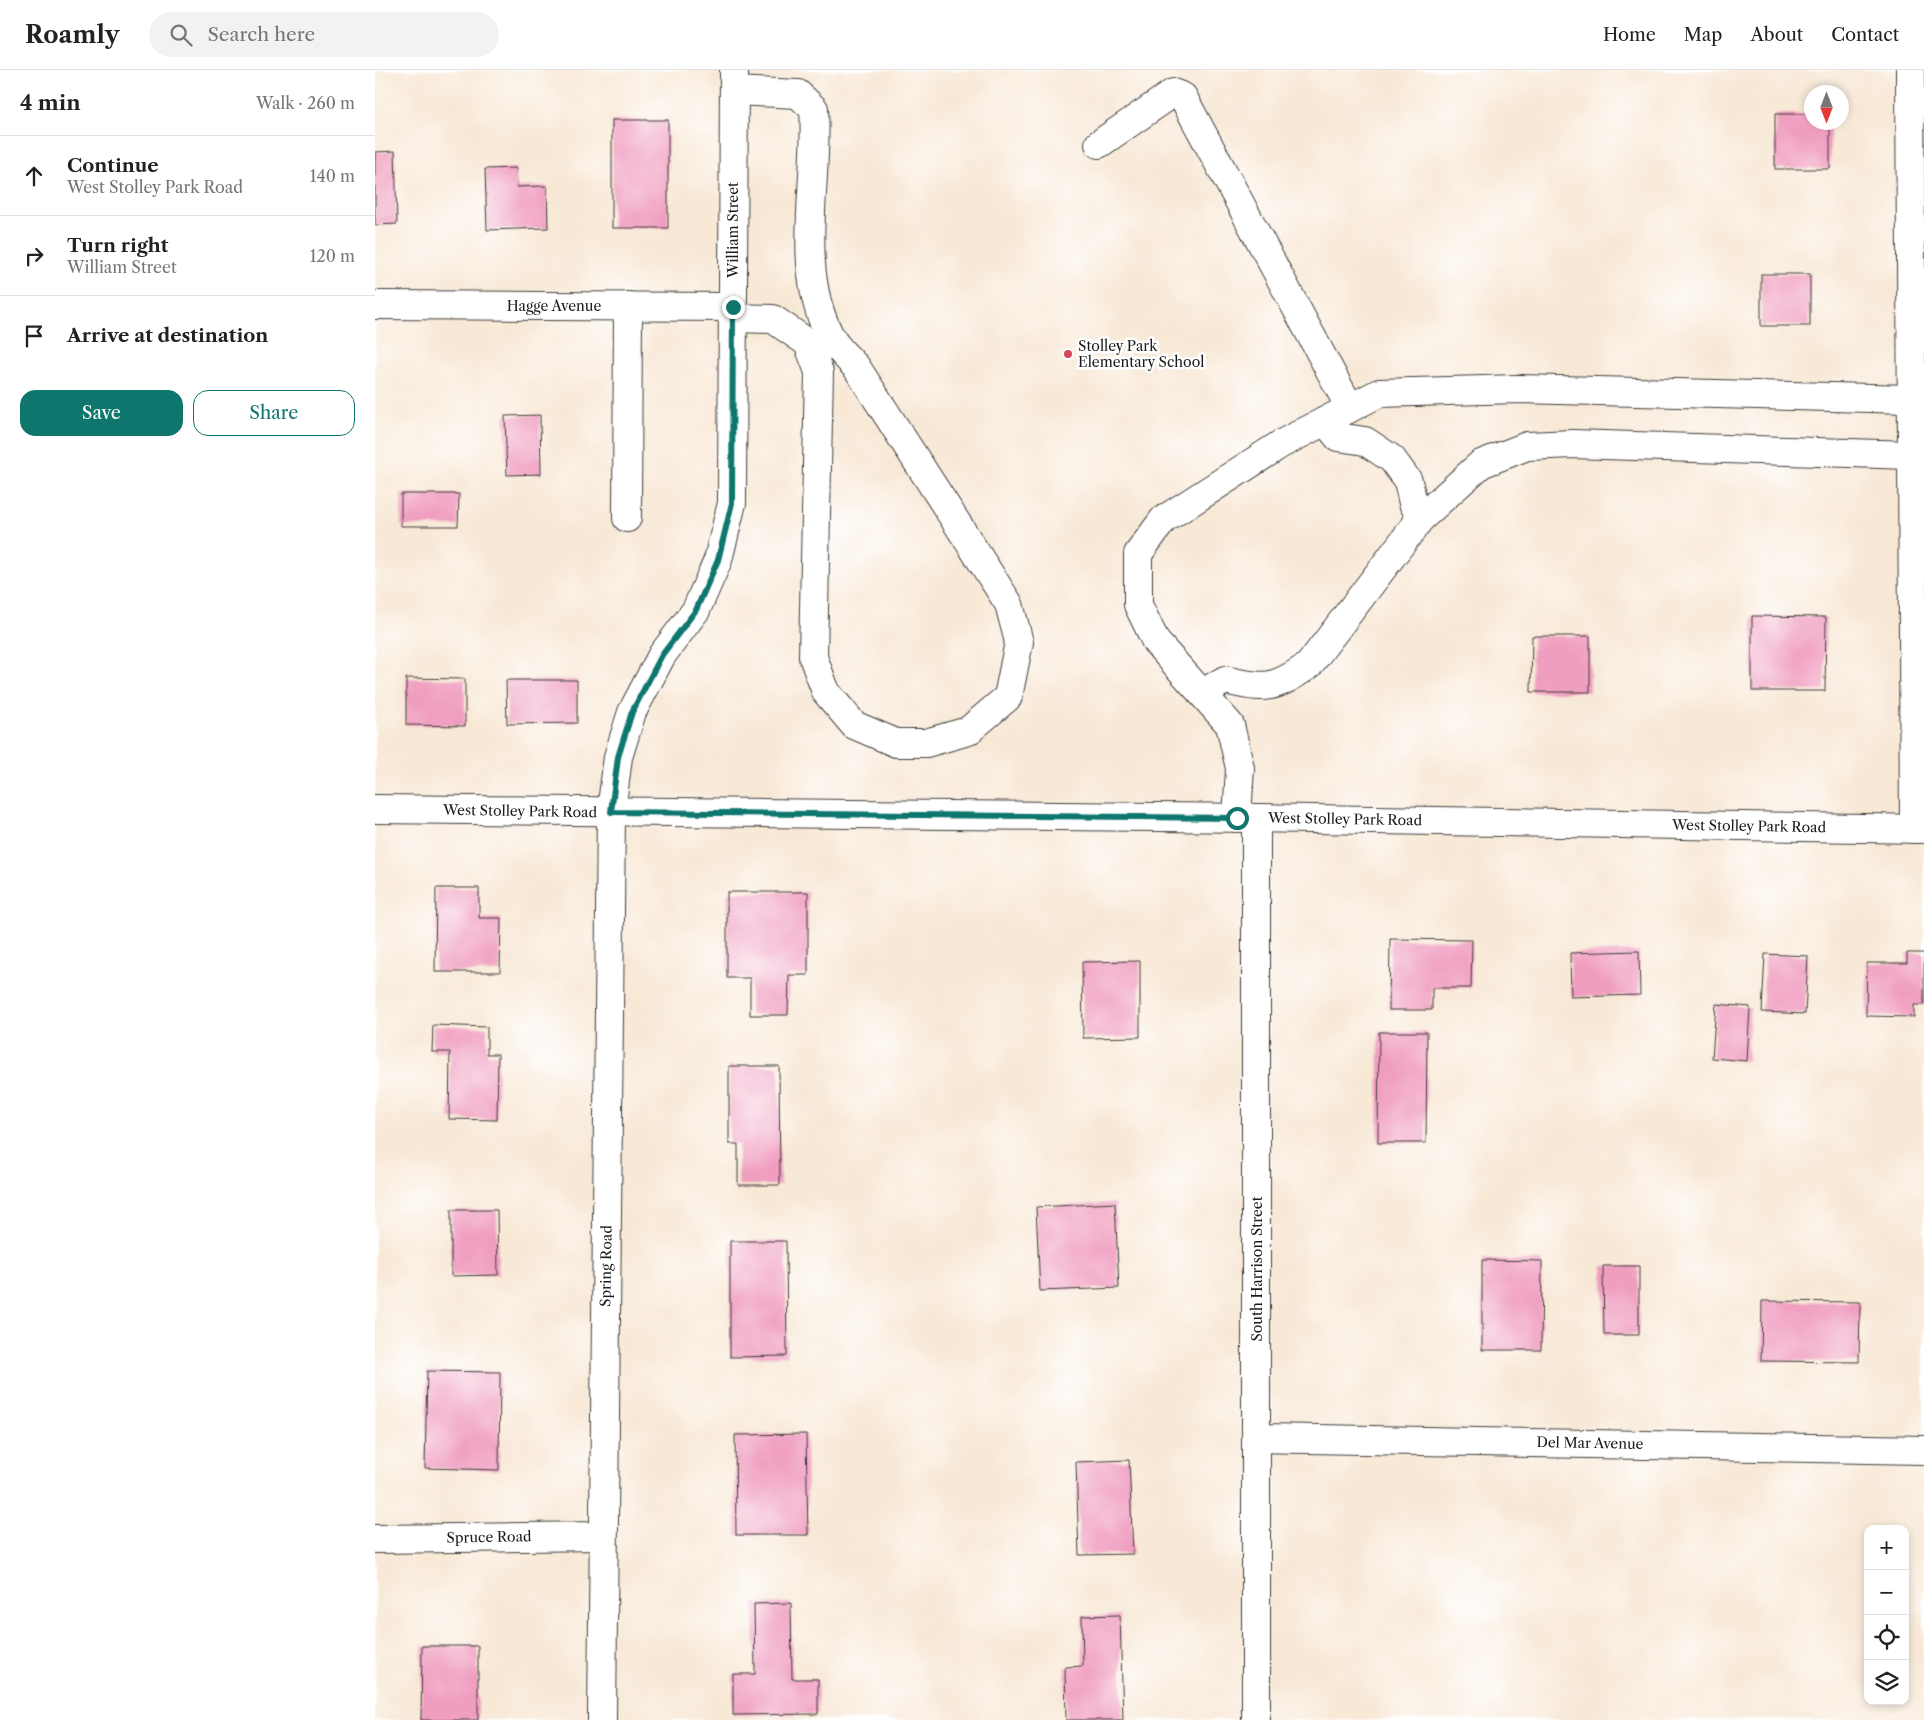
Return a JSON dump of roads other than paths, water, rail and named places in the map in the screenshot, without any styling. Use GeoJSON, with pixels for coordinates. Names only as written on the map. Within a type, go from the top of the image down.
{"type":"FeatureCollection","features":[{"type":"Feature","properties":{"kind":"street"},"geometry":{"type":"LineString","coordinates":[[1910,70],[1911,455],[1919,829]]}},
{"type":"Feature","properties":{"kind":"street","name":"William Street"},"geometry":{"type":"LineString","coordinates":[[611,812],[618,757],[632,712],[662,655],[696,610],[718,560],[732,503],[734,81]]}},
{"type":"Feature","properties":{"kind":"street","name":"Hagge Avenue"},"geometry":{"type":"LineString","coordinates":[[375,305],[628,306],[733,313],[773,319],[808,343],[819,372],[813,657],[826,692],[854,725],[896,743],[926,743],[968,731],[1008,697],[1019,642],[1009,604],[857,368],[831,339],[817,308],[810,248],[816,137],[814,109],[798,94],[734,81]]}},
{"type":"Feature","properties":{"kind":"street"},"geometry":{"type":"LineString","coordinates":[[1099,144],[1173,93],[1183,97],[1350,408]]}},
{"type":"Feature","properties":{"kind":"street"},"geometry":{"type":"LineString","coordinates":[[627,518],[628,306]]}},
{"type":"Feature","properties":{"kind":"street","name":"South Harrison Street"},"geometry":{"type":"LineString","coordinates":[[1257,1720],[1257,1438],[1247,818],[1230,725],[1156,642],[1138,605],[1138,554],[1163,520],[1281,444],[1379,392],[1518,389],[1911,399]]}},
{"type":"Feature","properties":{"kind":"street"},"geometry":{"type":"LineString","coordinates":[[1325,421],[1338,437],[1365,441],[1392,459],[1408,481],[1413,503],[1421,518]]}},
{"type":"Feature","properties":{"kind":"street"},"geometry":{"type":"LineString","coordinates":[[1203,693],[1225,680],[1256,688],[1285,681],[1309,665],[1421,518],[1481,464],[1527,446],[1573,444],[1911,455]]}},
{"type":"Feature","properties":{"kind":"street","name":"West Stolley Park Road"},"geometry":{"type":"LineString","coordinates":[[375,809],[1247,818],[1919,829]]}},
{"type":"Feature","properties":{"kind":"street","name":"Spring Road"},"geometry":{"type":"LineString","coordinates":[[603,1720],[603,1536],[611,812]]}},
{"type":"Feature","properties":{"kind":"street","name":"Del Mar Avenue"},"geometry":{"type":"LineString","coordinates":[[1257,1438],[1924,1450]]}},
{"type":"Feature","properties":{"kind":"street","name":"Spruce Road"},"geometry":{"type":"LineString","coordinates":[[375,1539],[603,1536]]}},
{"type":"Feature","properties":{"kind":"place","name":"Stolley Park Elementary School"},"geometry":{"type":"Point","coordinates":[1068,354]}}]}
